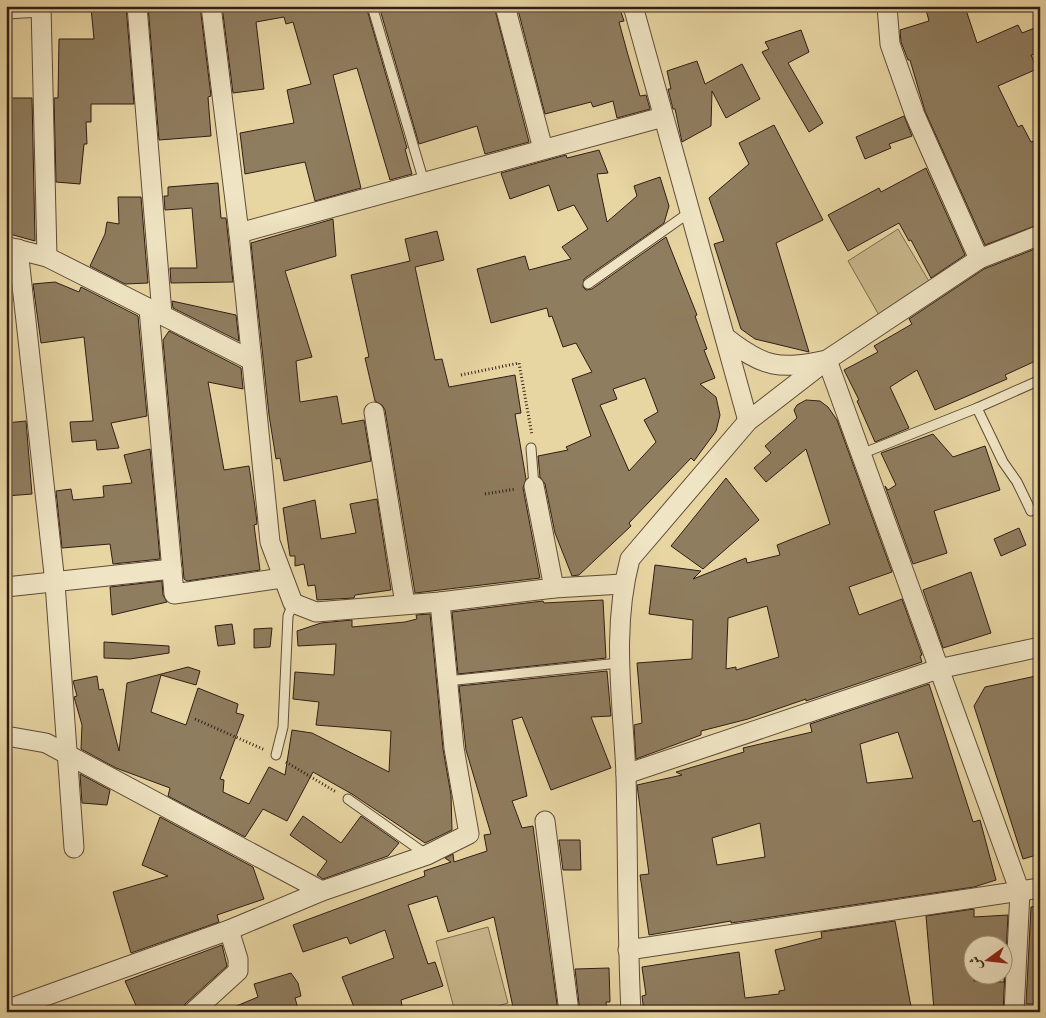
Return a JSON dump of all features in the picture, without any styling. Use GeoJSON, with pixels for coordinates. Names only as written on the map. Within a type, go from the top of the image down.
{"type":"FeatureCollection","features":[{"type":"Feature","properties":{"kind":"street"},"geometry":{"type":"LineString","coordinates":[[136,6],[174,594],[282,578]]}},
{"type":"Feature","properties":{"kind":"street"},"geometry":{"type":"LineString","coordinates":[[211,6],[239,233],[270,542],[293,603],[316,612],[440,602],[554,588],[623,584]]}},
{"type":"Feature","properties":{"kind":"street"},"geometry":{"type":"LineString","coordinates":[[505,6],[543,149]]}},
{"type":"Feature","properties":{"kind":"street"},"geometry":{"type":"LineString","coordinates":[[633,6],[748,421]]}},
{"type":"Feature","properties":{"kind":"street"},"geometry":{"type":"LineString","coordinates":[[887,6],[890,44],[915,115],[979,259]]}},
{"type":"Feature","properties":{"kind":"street"},"geometry":{"type":"LineString","coordinates":[[6,9],[41,7],[47,258]]}},
{"type":"Feature","properties":{"kind":"street"},"geometry":{"type":"LineString","coordinates":[[239,233],[663,118]]}},
{"type":"Feature","properties":{"kind":"street"},"geometry":{"type":"LineString","coordinates":[[632,1012],[628,950],[626,774],[619,663],[623,584],[630,559],[748,421],[827,360],[979,259],[1040,235]]}},
{"type":"Feature","properties":{"kind":"street"},"geometry":{"type":"LineString","coordinates":[[74,848],[55,583],[12,248],[47,258],[251,360]]}},
{"type":"Feature","properties":{"kind":"street"},"geometry":{"type":"LineString","coordinates":[[725,337],[746,354],[764,363],[784,366],[827,360]]}},
{"type":"Feature","properties":{"kind":"street"},"geometry":{"type":"LineString","coordinates":[[827,360],[1020,892],[1014,1012]]}},
{"type":"Feature","properties":{"kind":"street"},"geometry":{"type":"LineString","coordinates":[[374,412],[405,604]]}},
{"type":"Feature","properties":{"kind":"street"},"geometry":{"type":"LineString","coordinates":[[534,486],[554,588]]}},
{"type":"Feature","properties":{"kind":"street"},"geometry":{"type":"LineString","coordinates":[[6,588],[172,569]]}},
{"type":"Feature","properties":{"kind":"street"},"geometry":{"type":"LineString","coordinates":[[6,1010],[229,930],[322,891],[427,855],[469,834],[454,748],[440,602]]}},
{"type":"Feature","properties":{"kind":"street"},"geometry":{"type":"LineString","coordinates":[[626,774],[938,669],[1040,647]]}},
{"type":"Feature","properties":{"kind":"street"},"geometry":{"type":"LineString","coordinates":[[6,736],[46,743],[322,891]]}},
{"type":"Feature","properties":{"kind":"street"},"geometry":{"type":"LineString","coordinates":[[545,821],[569,1012]]}},
{"type":"Feature","properties":{"kind":"street"},"geometry":{"type":"LineString","coordinates":[[628,950],[1040,888]]}},
{"type":"Feature","properties":{"kind":"street"},"geometry":{"type":"LineString","coordinates":[[193,1012],[238,971],[238,959],[229,930]]}},
{"type":"Feature","properties":{"kind":"lane"},"geometry":{"type":"LineString","coordinates":[[372,6],[424,182]]}},
{"type":"Feature","properties":{"kind":"lane"},"geometry":{"type":"LineString","coordinates":[[588,284],[690,212]]}},
{"type":"Feature","properties":{"kind":"lane"},"geometry":{"type":"LineString","coordinates":[[861,454],[977,408],[1040,380]]}},
{"type":"Feature","properties":{"kind":"lane"},"geometry":{"type":"LineString","coordinates":[[977,408],[1003,462],[1017,482],[1031,511]]}},
{"type":"Feature","properties":{"kind":"lane"},"geometry":{"type":"LineString","coordinates":[[530,448],[534,486]]}},
{"type":"Feature","properties":{"kind":"lane"},"geometry":{"type":"LineString","coordinates":[[276,755],[283,727],[288,616],[293,603]]}},
{"type":"Feature","properties":{"kind":"lane"},"geometry":{"type":"LineString","coordinates":[[447,681],[619,663]]}},
{"type":"Feature","properties":{"kind":"lane"},"geometry":{"type":"LineString","coordinates":[[348,799],[427,855]]}},
{"type":"Feature","properties":{"kind":"path"},"geometry":{"type":"LineString","coordinates":[[461,375],[519,363],[532,438],[530,448]]}},
{"type":"Feature","properties":{"kind":"path"},"geometry":{"type":"LineString","coordinates":[[485,494],[534,486]]}},
{"type":"Feature","properties":{"kind":"shaded area"},"geometry":{"type":"Polygon","coordinates":[[[898,229],[930,283],[880,317],[848,261],[898,229]]]}},
{"type":"Feature","properties":{"kind":"shaded area"},"geometry":{"type":"Polygon","coordinates":[[[488,927],[508,1003],[477,1012],[455,1012],[436,941],[488,927]]]}},
{"type":"Feature","properties":{"kind":"building"},"geometry":{"type":"Polygon","coordinates":[[[126,6],[134,104],[91,104],[91,122],[86,122],[87,144],[84,144],[80,184],[56,182],[54,98],[58,98],[59,39],[94,39],[91,8],[126,6]]]}},
{"type":"Feature","properties":{"kind":"building"},"geometry":{"type":"Polygon","coordinates":[[[148,6],[200,6],[211,96],[208,97],[211,136],[159,140],[148,6]]]}},
{"type":"Feature","properties":{"kind":"building"},"geometry":{"type":"Polygon","coordinates":[[[222,6],[366,6],[407,148],[405,149],[412,174],[390,180],[357,68],[333,75],[361,188],[315,201],[305,162],[245,174],[240,133],[294,123],[287,90],[311,84],[293,22],[286,24],[284,17],[256,22],[264,89],[233,93],[222,6]]]}},
{"type":"Feature","properties":{"kind":"building"},"geometry":{"type":"Polygon","coordinates":[[[379,6],[494,6],[529,142],[485,154],[477,126],[419,144],[379,6]]]}},
{"type":"Feature","properties":{"kind":"building"},"geometry":{"type":"Polygon","coordinates":[[[517,6],[619,6],[624,21],[619,22],[640,96],[646,95],[650,109],[617,118],[613,101],[593,107],[591,102],[545,114],[517,6]]]}},
{"type":"Feature","properties":{"kind":"building"},"geometry":{"type":"Polygon","coordinates":[[[925,6],[954,6],[956,12],[966,10],[977,43],[1018,25],[1022,33],[1040,26],[1040,52],[1031,55],[1037,69],[998,86],[1018,127],[1022,125],[1031,142],[1040,139],[1040,224],[985,245],[925,111],[910,60],[908,60],[901,42],[900,30],[929,21],[925,6]]]}},
{"type":"Feature","properties":{"kind":"building"},"geometry":{"type":"Polygon","coordinates":[[[801,30],[809,52],[788,63],[823,123],[809,132],[762,52],[769,49],[765,42],[801,30]]]}},
{"type":"Feature","properties":{"kind":"building"},"geometry":{"type":"Polygon","coordinates":[[[697,61],[705,84],[742,64],[760,99],[726,118],[712,91],[711,126],[682,142],[675,109],[673,109],[668,89],[671,89],[667,71],[697,61]]]}},
{"type":"Feature","properties":{"kind":"building"},"geometry":{"type":"Polygon","coordinates":[[[6,98],[32,98],[35,241],[6,233],[6,98]]]}},
{"type":"Feature","properties":{"kind":"building"},"geometry":{"type":"Polygon","coordinates":[[[904,116],[912,136],[889,144],[891,148],[865,159],[856,137],[904,116]]]}},
{"type":"Feature","properties":{"kind":"building"},"geometry":{"type":"Polygon","coordinates":[[[774,125],[823,220],[776,243],[809,352],[755,339],[741,329],[714,244],[724,241],[709,198],[749,164],[739,143],[774,125]]]}},
{"type":"Feature","properties":{"kind":"building"},"geometry":{"type":"Polygon","coordinates":[[[599,150],[608,173],[597,174],[607,222],[637,196],[634,186],[660,177],[669,206],[664,223],[584,279],[583,287],[586,290],[592,289],[666,237],[697,315],[695,316],[707,349],[704,350],[715,378],[700,384],[716,397],[720,415],[716,431],[694,461],[691,458],[629,523],[631,526],[579,575],[572,576],[555,533],[545,484],[540,477],[538,456],[568,450],[566,447],[591,436],[572,379],[592,372],[576,343],[563,347],[552,316],[549,317],[547,308],[491,323],[477,269],[525,256],[529,270],[571,259],[562,247],[588,229],[574,205],[558,211],[549,185],[510,199],[501,173],[566,155],[567,158],[599,150]],[[645,378],[613,389],[617,399],[600,405],[629,471],[656,442],[644,420],[658,412],[645,378]]]}},
{"type":"Feature","properties":{"kind":"building"},"geometry":{"type":"Polygon","coordinates":[[[926,168],[965,255],[931,278],[911,240],[909,241],[899,223],[848,251],[828,215],[879,188],[881,192],[926,168]]]}},
{"type":"Feature","properties":{"kind":"building"},"geometry":{"type":"Polygon","coordinates":[[[218,183],[221,218],[226,218],[233,282],[171,283],[170,268],[197,268],[192,208],[165,210],[164,196],[168,196],[168,187],[218,183]]]}},
{"type":"Feature","properties":{"kind":"building"},"geometry":{"type":"Polygon","coordinates":[[[118,197],[141,197],[148,283],[125,284],[90,266],[105,234],[107,222],[119,224],[118,197]]]}},
{"type":"Feature","properties":{"kind":"building"},"geometry":{"type":"Polygon","coordinates":[[[333,219],[336,256],[285,271],[312,357],[296,361],[300,402],[337,396],[342,424],[364,420],[371,461],[284,481],[280,458],[276,459],[269,415],[251,243],[333,219]]]}},
{"type":"Feature","properties":{"kind":"building"},"geometry":{"type":"Polygon","coordinates":[[[437,231],[444,260],[415,267],[435,360],[442,359],[449,387],[515,375],[521,413],[515,414],[526,479],[523,488],[540,578],[415,593],[385,410],[382,405],[375,401],[365,358],[369,357],[351,275],[410,261],[405,239],[437,231]]]}},
{"type":"Feature","properties":{"kind":"building"},"geometry":{"type":"Polygon","coordinates":[[[1040,247],[1040,359],[1005,375],[1007,379],[935,410],[917,370],[890,387],[909,428],[875,442],[857,401],[859,400],[844,370],[878,352],[874,346],[912,324],[909,319],[984,269],[1040,247]]]}},
{"type":"Feature","properties":{"kind":"building"},"geometry":{"type":"Polygon","coordinates":[[[55,282],[79,292],[81,287],[138,316],[147,416],[111,423],[119,448],[97,450],[96,440],[72,442],[70,422],[93,421],[84,337],[41,343],[33,284],[55,282]]]}},
{"type":"Feature","properties":{"kind":"building"},"geometry":{"type":"Polygon","coordinates":[[[172,301],[236,315],[239,341],[173,308],[172,301]]]}},
{"type":"Feature","properties":{"kind":"building"},"geometry":{"type":"Polygon","coordinates":[[[169,331],[241,368],[243,389],[208,382],[224,470],[249,466],[256,514],[257,524],[254,525],[260,570],[187,581],[184,579],[163,340],[169,331]]]}},
{"type":"Feature","properties":{"kind":"building"},"geometry":{"type":"Polygon","coordinates":[[[806,400],[820,401],[828,407],[837,420],[892,572],[849,587],[859,615],[902,599],[922,655],[920,656],[922,662],[806,701],[806,699],[748,719],[701,731],[701,735],[636,759],[634,725],[642,723],[637,663],[692,659],[693,620],[649,614],[655,565],[701,571],[693,579],[746,558],[747,563],[780,555],[777,545],[830,524],[806,449],[766,482],[754,468],[771,453],[765,446],[797,418],[794,410],[797,405],[806,400]],[[767,606],[728,618],[726,669],[736,667],[736,670],[779,657],[767,606]]]}},
{"type":"Feature","properties":{"kind":"building"},"geometry":{"type":"Polygon","coordinates":[[[26,421],[32,494],[6,496],[6,423],[26,421]]]}},
{"type":"Feature","properties":{"kind":"building"},"geometry":{"type":"Polygon","coordinates":[[[933,434],[953,457],[985,446],[1000,490],[934,511],[947,553],[913,564],[885,486],[888,490],[896,485],[881,453],[933,434]]]}},
{"type":"Feature","properties":{"kind":"building"},"geometry":{"type":"Polygon","coordinates":[[[150,449],[160,559],[113,564],[110,544],[62,548],[56,491],[71,489],[73,500],[104,497],[103,486],[132,483],[124,455],[150,449]]]}},
{"type":"Feature","properties":{"kind":"building"},"geometry":{"type":"Polygon","coordinates":[[[726,478],[759,520],[703,569],[671,546],[726,478]]]}},
{"type":"Feature","properties":{"kind":"building"},"geometry":{"type":"Polygon","coordinates":[[[377,499],[391,590],[355,595],[354,598],[317,600],[315,585],[308,586],[304,564],[295,566],[295,556],[290,556],[283,508],[315,500],[321,539],[356,533],[350,504],[377,499]]]}},
{"type":"Feature","properties":{"kind":"building"},"geometry":{"type":"Polygon","coordinates":[[[1019,528],[1026,545],[1001,556],[994,539],[1019,528]]]}},
{"type":"Feature","properties":{"kind":"building"},"geometry":{"type":"Polygon","coordinates":[[[971,572],[991,633],[943,648],[923,590],[971,572]]]}},
{"type":"Feature","properties":{"kind":"building"},"geometry":{"type":"Polygon","coordinates":[[[162,581],[163,595],[167,602],[112,615],[110,587],[162,581]]]}},
{"type":"Feature","properties":{"kind":"building"},"geometry":{"type":"Polygon","coordinates":[[[603,600],[606,658],[458,674],[452,612],[543,601],[544,603],[603,600]]]}},
{"type":"Feature","properties":{"kind":"building"},"geometry":{"type":"Polygon","coordinates":[[[430,614],[443,749],[451,795],[452,830],[425,843],[352,794],[313,772],[287,821],[263,809],[245,837],[168,796],[170,788],[116,768],[81,749],[82,725],[74,697],[77,696],[73,681],[97,676],[99,690],[103,689],[119,751],[127,683],[188,667],[200,671],[196,685],[161,675],[151,712],[186,725],[198,688],[238,704],[236,713],[244,715],[220,779],[224,780],[223,792],[249,804],[269,767],[285,775],[292,730],[312,733],[389,772],[391,731],[316,725],[319,702],[293,699],[295,672],[334,675],[336,644],[298,646],[297,631],[321,623],[352,620],[352,627],[405,622],[417,619],[416,615],[430,614]]]}},
{"type":"Feature","properties":{"kind":"building"},"geometry":{"type":"Polygon","coordinates":[[[232,624],[235,644],[218,646],[215,626],[232,624]]]}},
{"type":"Feature","properties":{"kind":"building"},"geometry":{"type":"Polygon","coordinates":[[[272,628],[270,647],[254,648],[254,629],[272,628]]]}},
{"type":"Feature","properties":{"kind":"building"},"geometry":{"type":"Polygon","coordinates":[[[104,642],[169,646],[169,653],[130,659],[104,658],[104,642]]]}},
{"type":"Feature","properties":{"kind":"building"},"geometry":{"type":"Polygon","coordinates":[[[607,671],[611,716],[591,717],[611,768],[551,790],[522,717],[512,720],[527,796],[512,801],[522,828],[533,826],[558,1012],[514,1012],[494,917],[448,932],[437,896],[408,905],[428,964],[435,962],[443,986],[401,1000],[403,1012],[356,1012],[342,977],[394,958],[385,930],[350,944],[347,937],[303,952],[293,925],[425,876],[424,871],[451,862],[445,858],[453,854],[454,862],[487,851],[484,835],[491,834],[466,750],[459,686],[607,671]]]}},
{"type":"Feature","properties":{"kind":"building"},"geometry":{"type":"Polygon","coordinates":[[[1036,676],[1040,689],[1040,854],[1023,859],[974,706],[985,687],[1036,676]]]}},
{"type":"Feature","properties":{"kind":"building"},"geometry":{"type":"Polygon","coordinates":[[[929,684],[973,822],[980,820],[996,880],[974,887],[731,923],[731,921],[649,935],[640,875],[649,874],[637,785],[682,775],[676,772],[744,752],[743,748],[812,732],[810,724],[929,684]],[[898,732],[860,744],[867,783],[913,778],[898,732]],[[760,823],[712,838],[717,865],[765,857],[760,823]]]}},
{"type":"Feature","properties":{"kind":"building"},"geometry":{"type":"Polygon","coordinates":[[[80,774],[110,790],[107,805],[82,803],[80,774]]]}},
{"type":"Feature","properties":{"kind":"building"},"geometry":{"type":"Polygon","coordinates":[[[303,816],[341,843],[361,816],[399,843],[388,856],[323,879],[317,875],[327,861],[290,835],[303,816]]]}},
{"type":"Feature","properties":{"kind":"building"},"geometry":{"type":"Polygon","coordinates":[[[160,817],[253,867],[264,899],[217,915],[219,922],[131,953],[113,892],[168,876],[142,865],[160,817]]]}},
{"type":"Feature","properties":{"kind":"building"},"geometry":{"type":"Polygon","coordinates":[[[559,840],[580,840],[581,870],[563,870],[559,840]]]}},
{"type":"Feature","properties":{"kind":"building"},"geometry":{"type":"Polygon","coordinates":[[[1040,905],[1040,1004],[1026,1004],[1031,907],[1040,905]]]}},
{"type":"Feature","properties":{"kind":"building"},"geometry":{"type":"Polygon","coordinates":[[[974,909],[974,917],[1008,915],[1007,936],[964,936],[964,986],[1004,986],[1003,1011],[934,1010],[926,916],[974,909]]]}},
{"type":"Feature","properties":{"kind":"building"},"geometry":{"type":"Polygon","coordinates":[[[895,921],[912,1012],[644,1012],[642,996],[646,995],[642,967],[739,952],[745,998],[779,994],[779,991],[785,990],[775,950],[822,938],[821,932],[895,921]]]}},
{"type":"Feature","properties":{"kind":"building"},"geometry":{"type":"Polygon","coordinates":[[[222,945],[227,966],[185,1004],[182,1012],[139,1012],[125,981],[222,945]]]}},
{"type":"Feature","properties":{"kind":"building"},"geometry":{"type":"Polygon","coordinates":[[[609,968],[610,1002],[606,1002],[607,1012],[580,1012],[575,969],[609,968]]]}},
{"type":"Feature","properties":{"kind":"building"},"geometry":{"type":"Polygon","coordinates":[[[291,973],[298,983],[301,996],[295,998],[299,1012],[222,1012],[258,997],[254,984],[291,973]]]}}]}
